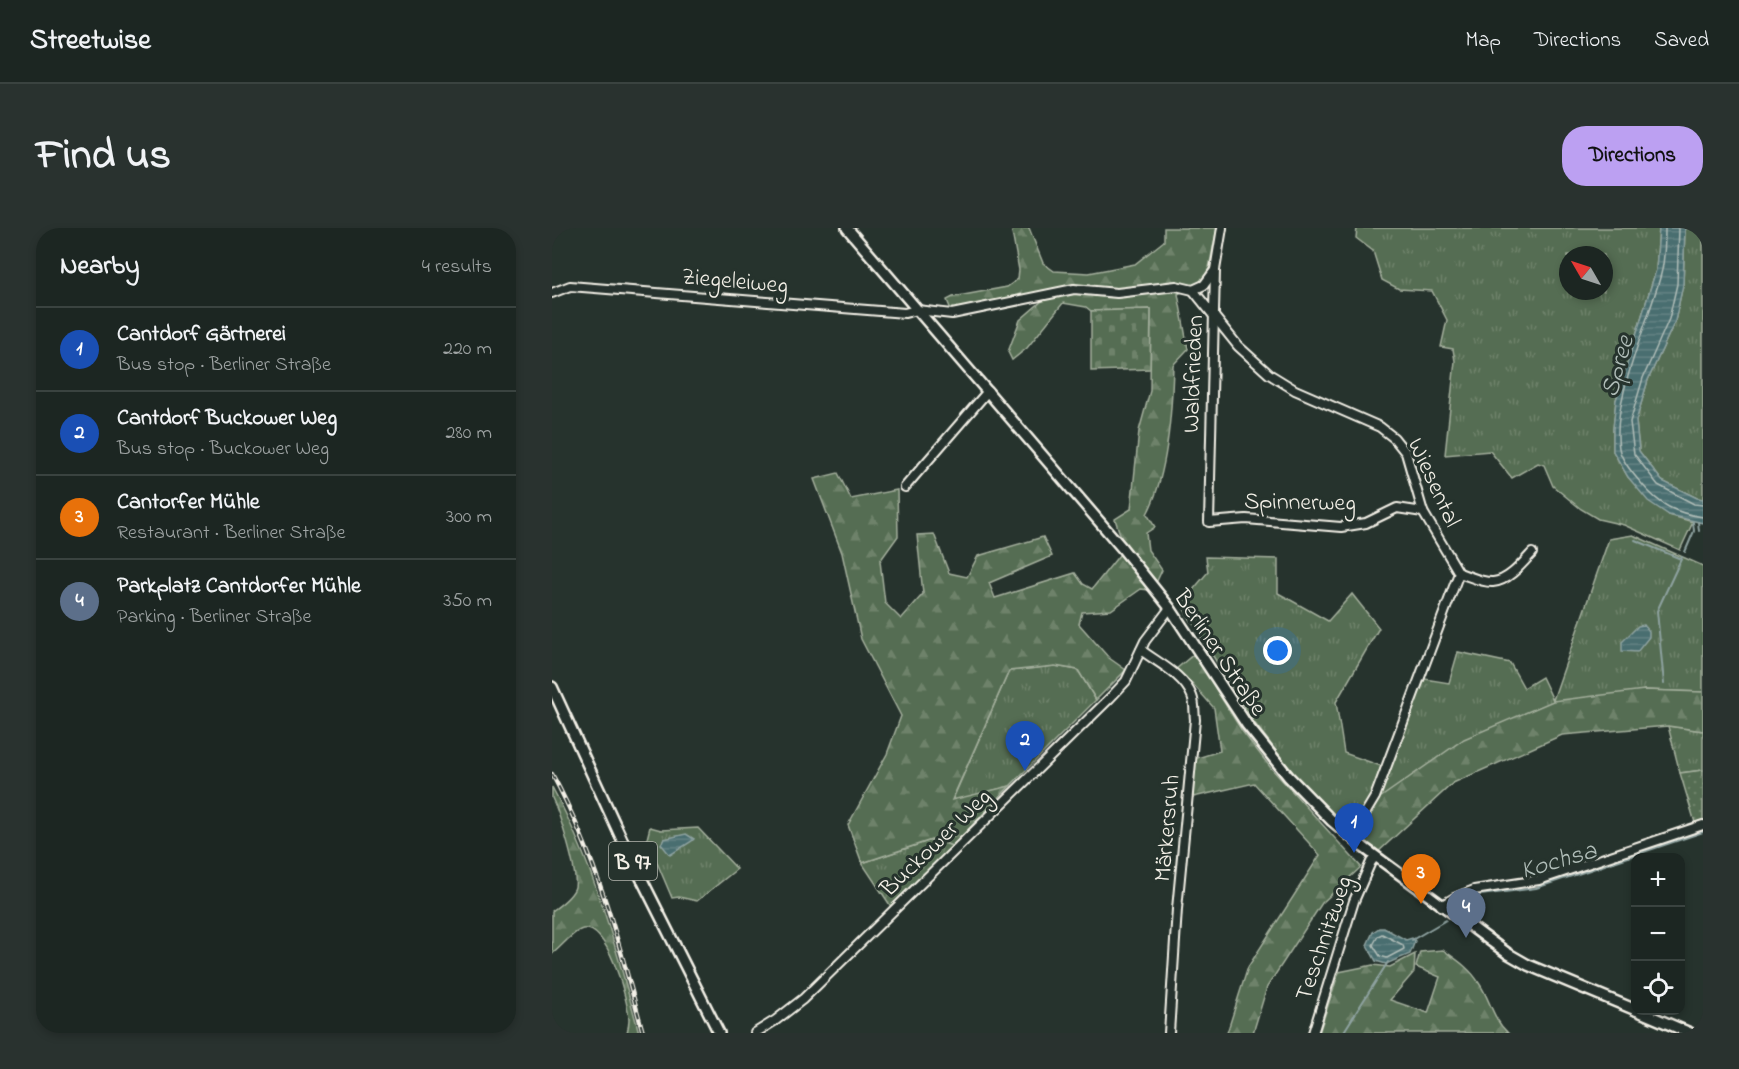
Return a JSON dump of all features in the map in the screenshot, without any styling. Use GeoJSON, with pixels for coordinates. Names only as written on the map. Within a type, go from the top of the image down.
{"type":"FeatureCollection","features":[{"type":"Feature","properties":{"kind":"main road","name":"Berliner Straße"},"geometry":{"type":"LineString","coordinates":[[847,228],[1122,548],[1170,608],[1264,748],[1307,797],[1375,857],[1507,953],[1528,965],[1631,1008]]}},
{"type":"Feature","properties":{"kind":"main road","name":"B 97"},"geometry":{"type":"LineString","coordinates":[[552,687],[624,844],[719,1033]]}},
{"type":"Feature","properties":{"kind":"main road","name":"Berliner Straße"},"geometry":{"type":"LineString","coordinates":[[1648,1015],[1690,1033]]}},
{"type":"Feature","properties":{"kind":"street","name":"Waldfrieden"},"geometry":{"type":"LineString","coordinates":[[1209,522],[1215,270],[1222,228]]}},
{"type":"Feature","properties":{"kind":"street"},"geometry":{"type":"LineString","coordinates":[[1193,290],[1204,285],[1215,270]]}},
{"type":"Feature","properties":{"kind":"street","name":"Ziegeleiweg"},"geometry":{"type":"LineString","coordinates":[[552,292],[570,286],[808,306],[905,312],[917,310],[952,314],[1074,289],[1117,293],[1176,286],[1193,290]]}},
{"type":"Feature","properties":{"kind":"street","name":"Wiesental"},"geometry":{"type":"LineString","coordinates":[[1193,290],[1238,346],[1269,374],[1295,390],[1380,427],[1395,438],[1406,453],[1423,512],[1459,573]]}},
{"type":"Feature","properties":{"kind":"street"},"geometry":{"type":"LineString","coordinates":[[905,487],[988,391]]}},
{"type":"Feature","properties":{"kind":"street","name":"Spinnerweg"},"geometry":{"type":"LineString","coordinates":[[1209,522],[1246,519],[1341,527],[1366,523],[1397,508],[1423,512]]}},
{"type":"Feature","properties":{"kind":"street"},"geometry":{"type":"LineString","coordinates":[[1355,841],[1366,812],[1375,797],[1459,573],[1491,582],[1501,580],[1532,553]]}},
{"type":"Feature","properties":{"kind":"street","name":"Buckower Weg"},"geometry":{"type":"LineString","coordinates":[[755,1033],[803,999],[1102,706],[1126,681],[1153,629],[1170,608]]}},
{"type":"Feature","properties":{"kind":"street","name":"Märkersruh"},"geometry":{"type":"LineString","coordinates":[[1141,650],[1176,674],[1187,685],[1193,698],[1195,720],[1169,1033]]}},
{"type":"Feature","properties":{"kind":"street"},"geometry":{"type":"LineString","coordinates":[[1344,831],[1366,812]]}},
{"type":"Feature","properties":{"kind":"street"},"geometry":{"type":"LineString","coordinates":[[1441,906],[1474,890],[1539,880],[1703,825]]}},
{"type":"Feature","properties":{"kind":"street","name":"Teschnitzweg"},"geometry":{"type":"LineString","coordinates":[[1313,1033],[1353,901],[1375,857]]}},
{"type":"Feature","properties":{"kind":"green space"},"geometry":{"type":"Polygon","coordinates":[[[1014,228],[1029,228],[1043,263],[1054,271],[1089,273],[1135,264],[1164,241],[1164,228],[1217,228],[1209,268],[1202,281],[1178,294],[1188,349],[1173,365],[1168,442],[1160,481],[1147,514],[1155,527],[1146,533],[1148,550],[1162,570],[1156,583],[1124,546],[1115,519],[1131,509],[1139,431],[1150,391],[1151,309],[1091,311],[1086,307],[1063,303],[1027,348],[1012,360],[1008,352],[1020,320],[1043,300],[1016,298],[951,310],[947,300],[1007,287],[1018,279],[1019,270],[1012,232],[1014,228]]]}},
{"type":"Feature","properties":{"kind":"green space"},"geometry":{"type":"Polygon","coordinates":[[[1357,228],[1659,228],[1656,270],[1616,400],[1613,451],[1628,477],[1669,515],[1693,522],[1680,550],[1624,525],[1598,519],[1581,509],[1553,486],[1544,465],[1538,463],[1512,478],[1490,451],[1445,455],[1455,361],[1453,349],[1441,347],[1447,320],[1432,291],[1399,289],[1382,280],[1373,251],[1356,238],[1357,228]]]}},
{"type":"Feature","properties":{"kind":"green space"},"geometry":{"type":"Polygon","coordinates":[[[1685,228],[1703,228],[1703,499],[1662,481],[1639,451],[1636,421],[1648,380],[1675,321],[1683,285],[1685,228]]]}},
{"type":"Feature","properties":{"kind":"green space"},"geometry":{"type":"Polygon","coordinates":[[[1151,309],[1150,369],[1091,371],[1091,311],[1151,309]]]}},
{"type":"Feature","properties":{"kind":"green space"},"geometry":{"type":"Polygon","coordinates":[[[838,473],[851,499],[897,490],[898,536],[880,561],[885,603],[901,619],[923,594],[917,535],[934,534],[949,573],[967,577],[978,556],[1043,537],[1052,556],[989,583],[995,598],[1075,573],[1083,584],[1092,589],[1120,554],[1149,590],[1141,589],[1111,610],[1082,612],[1079,624],[1109,658],[1126,670],[1096,700],[1078,670],[1055,666],[1009,671],[952,800],[1010,786],[952,846],[934,839],[862,863],[848,825],[887,754],[901,716],[861,639],[842,553],[814,479],[838,473]]]}},
{"type":"Feature","properties":{"kind":"green space"},"geometry":{"type":"Polygon","coordinates":[[[1633,535],[1703,566],[1703,692],[1644,690],[1377,800],[1419,678],[1449,683],[1458,652],[1510,663],[1524,688],[1542,677],[1553,700],[1609,539],[1633,535]]]}},
{"type":"Feature","properties":{"kind":"green space"},"geometry":{"type":"Polygon","coordinates":[[[1206,557],[1278,559],[1278,593],[1328,621],[1352,594],[1379,628],[1336,702],[1344,753],[1381,766],[1368,803],[1344,824],[1305,788],[1253,721],[1181,604],[1208,572],[1206,557]]]}},
{"type":"Feature","properties":{"kind":"green space"},"geometry":{"type":"Polygon","coordinates":[[[1194,654],[1242,731],[1271,768],[1361,867],[1322,903],[1267,987],[1253,1033],[1227,1033],[1248,967],[1320,855],[1254,783],[1193,797],[1191,790],[1194,759],[1220,751],[1214,708],[1192,683],[1175,670],[1194,654]]]}},
{"type":"Feature","properties":{"kind":"green space"},"geometry":{"type":"Polygon","coordinates":[[[1055,666],[1078,670],[1096,700],[1010,786],[952,801],[1009,671],[1055,666]]]}},
{"type":"Feature","properties":{"kind":"green space"},"geometry":{"type":"Polygon","coordinates":[[[1644,690],[1703,692],[1703,731],[1668,726],[1562,735],[1453,783],[1378,852],[1360,837],[1377,800],[1464,739],[1553,701],[1644,690]]]}},
{"type":"Feature","properties":{"kind":"green space"},"geometry":{"type":"Polygon","coordinates":[[[1668,726],[1703,731],[1703,770],[1680,773],[1668,726]]]}},
{"type":"Feature","properties":{"kind":"green space"},"geometry":{"type":"Polygon","coordinates":[[[1703,770],[1703,823],[1696,826],[1680,773],[1703,770]]]}},
{"type":"Feature","properties":{"kind":"green space"},"geometry":{"type":"Polygon","coordinates":[[[552,787],[580,845],[603,907],[639,1033],[627,1033],[629,1019],[625,996],[614,963],[599,936],[590,930],[580,930],[552,954],[552,911],[572,894],[575,879],[567,842],[552,798],[552,787]]]}},
{"type":"Feature","properties":{"kind":"green space"},"geometry":{"type":"Polygon","coordinates":[[[650,827],[661,830],[698,828],[737,869],[697,901],[679,897],[672,898],[647,839],[650,827]]]}},
{"type":"Feature","properties":{"kind":"green space"},"geometry":{"type":"Polygon","coordinates":[[[935,839],[952,846],[892,908],[862,863],[935,839]]]}},
{"type":"Feature","properties":{"kind":"green space"},"geometry":{"type":"Polygon","coordinates":[[[1443,950],[1472,973],[1483,989],[1495,1016],[1508,1033],[1319,1033],[1339,972],[1373,965],[1390,967],[1415,954],[1414,972],[1390,1000],[1428,1013],[1440,977],[1416,967],[1420,952],[1443,950]]]}},
{"type":"Feature","properties":{"kind":"water"},"geometry":{"type":"Polygon","coordinates":[[[1659,228],[1685,228],[1683,285],[1675,321],[1648,380],[1636,421],[1639,451],[1662,481],[1703,499],[1703,523],[1669,515],[1648,501],[1628,477],[1613,451],[1616,400],[1656,270],[1659,228]]]}},
{"type":"Feature","properties":{"kind":"water"},"geometry":{"type":"Polygon","coordinates":[[[1644,625],[1649,631],[1649,637],[1637,652],[1622,651],[1622,642],[1638,626],[1644,625]]]}},
{"type":"Feature","properties":{"kind":"water"},"geometry":{"type":"Polygon","coordinates":[[[686,834],[694,839],[670,855],[661,844],[664,839],[686,834]]]}},
{"type":"Feature","properties":{"kind":"water"},"geometry":{"type":"Polygon","coordinates":[[[1384,928],[1406,940],[1412,938],[1415,941],[1410,954],[1386,964],[1376,961],[1367,945],[1373,932],[1384,928]]]}},
{"type":"Feature","properties":{"kind":"waterway"},"geometry":{"type":"LineString","coordinates":[[1685,552],[1694,531],[1693,522]]}},
{"type":"Feature","properties":{"kind":"waterway","name":"Kochsa"},"geometry":{"type":"LineString","coordinates":[[1698,522],[1699,531]]}},
{"type":"Feature","properties":{"kind":"waterway"},"geometry":{"type":"LineString","coordinates":[[1635,540],[1681,559]]}},
{"type":"Feature","properties":{"kind":"waterway"},"geometry":{"type":"LineString","coordinates":[[1664,684],[1657,611],[1682,557]]}},
{"type":"Feature","properties":{"kind":"waterway","name":"Kochsa"},"geometry":{"type":"LineString","coordinates":[[1457,906],[1472,896],[1536,888],[1703,832]]}},
{"type":"Feature","properties":{"kind":"waterway","name":"Kochsa"},"geometry":{"type":"LineString","coordinates":[[1412,940],[1446,920]]}},
{"type":"Feature","properties":{"kind":"waterway","name":"Kochsa"},"geometry":{"type":"LineString","coordinates":[[1343,1033],[1388,962]]}},
{"type":"Feature","properties":{"kind":"railway"},"geometry":{"type":"LineString","coordinates":[[552,774],[582,836],[594,868],[616,934],[643,1033]]}},
{"type":"Feature","properties":{"kind":"place","name":"Cantdorf Buckower Weg"},"geometry":{"type":"Point","coordinates":[1025,771]}},
{"type":"Feature","properties":{"kind":"place","name":"Cantdorf Gärtnerei"},"geometry":{"type":"Point","coordinates":[1354,853]}},
{"type":"Feature","properties":{"kind":"place","name":"Cantorfer Mühle"},"geometry":{"type":"Point","coordinates":[1421,904]}},
{"type":"Feature","properties":{"kind":"place","name":"Parkplatz Cantdorfer Mühle"},"geometry":{"type":"Point","coordinates":[1466,938]}},
{"type":"Feature","properties":{"kind":"water label","name":"Spree"},"geometry":{"type":"Point","coordinates":[1616,366]}}]}
